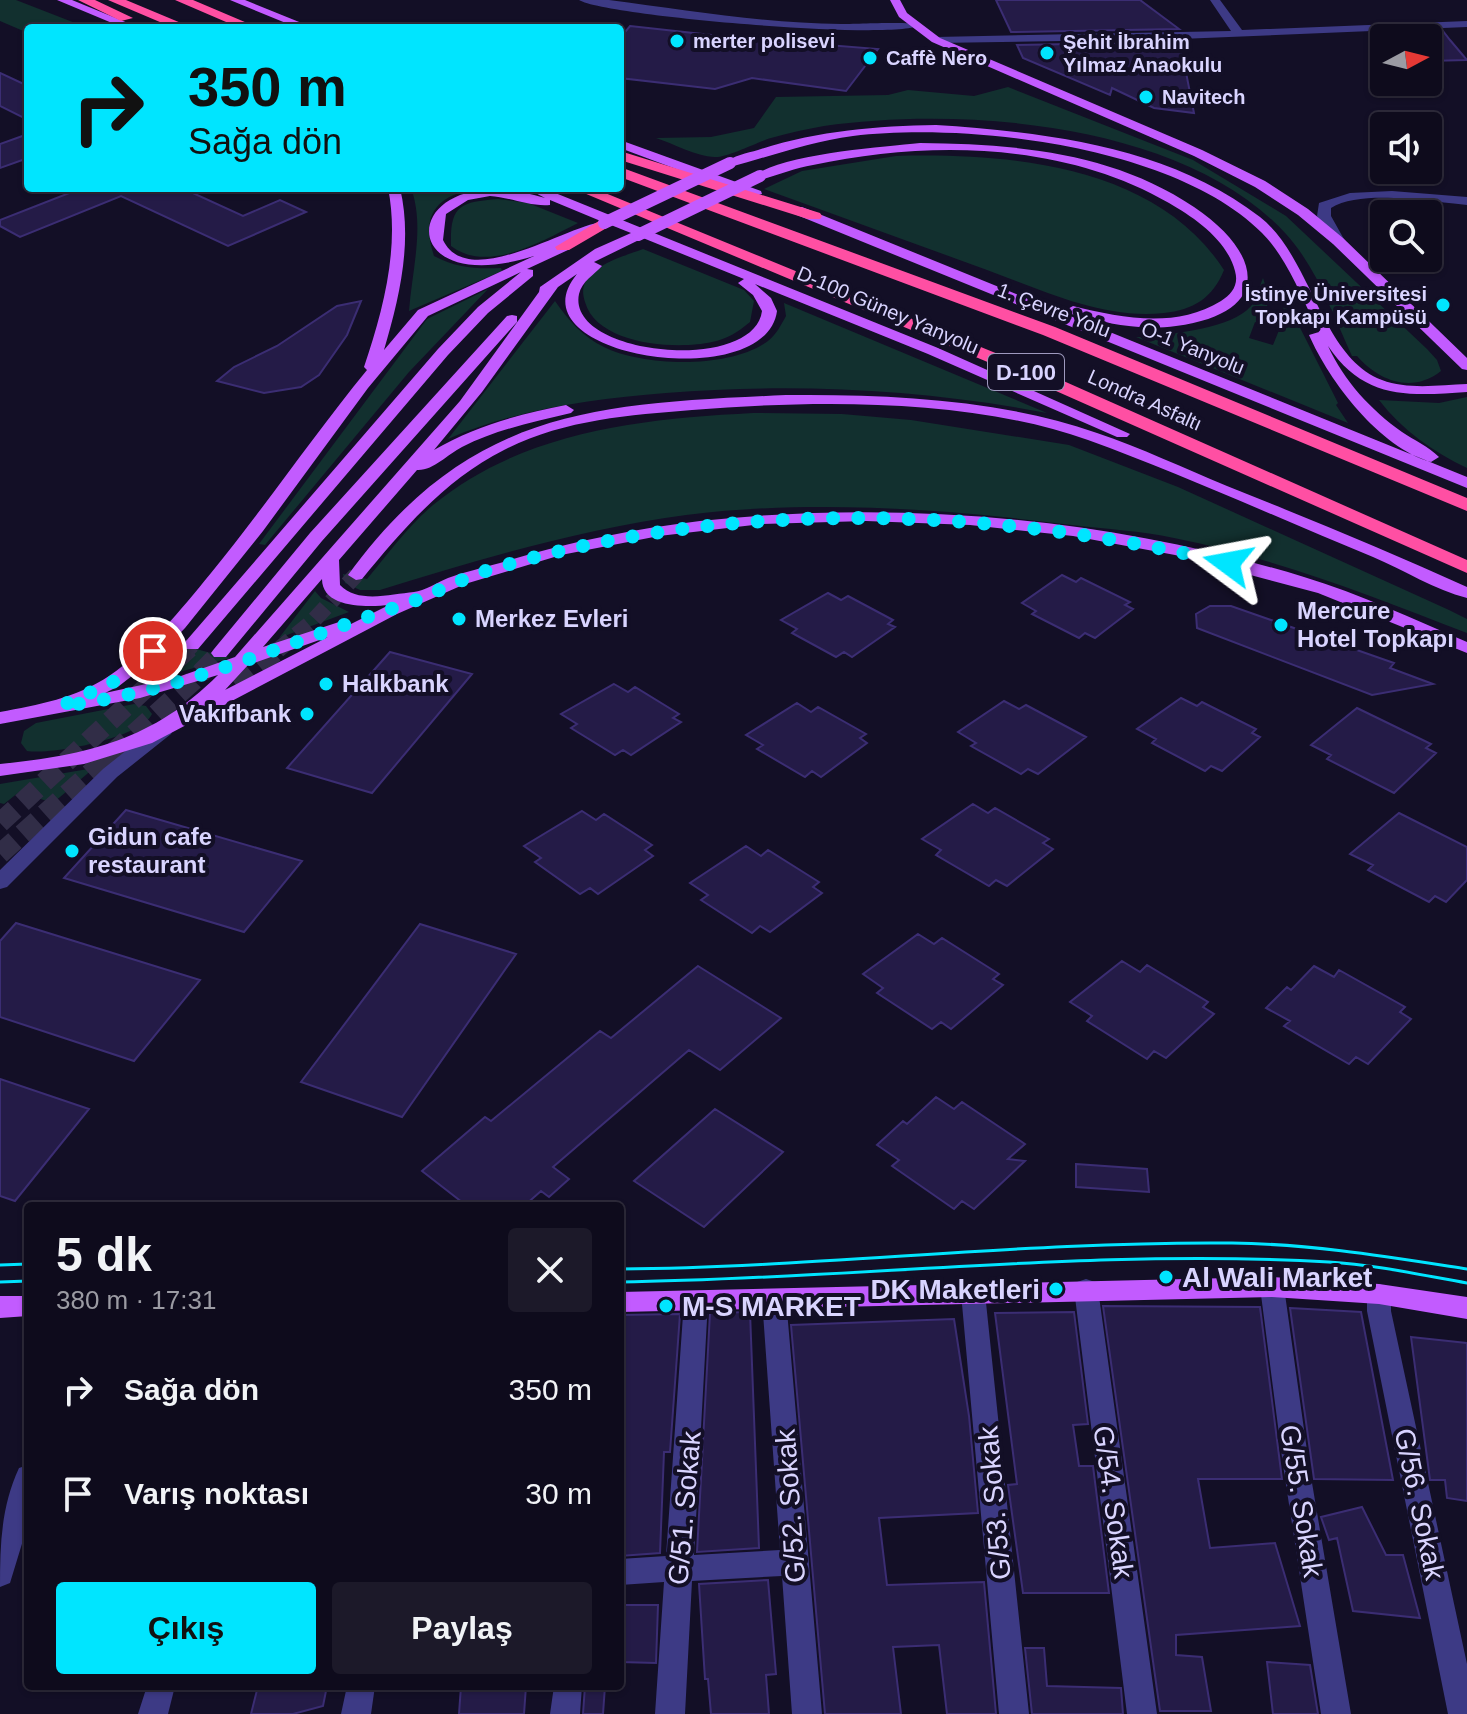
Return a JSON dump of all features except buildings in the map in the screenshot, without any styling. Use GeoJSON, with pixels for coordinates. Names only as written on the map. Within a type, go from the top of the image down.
{"type":"FeatureCollection","features":[{"type":"Feature","properties":{"kind":"highway"},"geometry":{"type":"LineString","coordinates":[[84,0],[140,24]]}},
{"type":"Feature","properties":{"kind":"highway"},"geometry":{"type":"LineString","coordinates":[[114,0],[176,24]]}},
{"type":"Feature","properties":{"kind":"highway"},"geometry":{"type":"LineString","coordinates":[[181,0],[242,24]]}},
{"type":"Feature","properties":{"kind":"highway"},"geometry":{"type":"LineString","coordinates":[[624,156],[814,216]]}},
{"type":"Feature","properties":{"kind":"highway","name":"1. Çevre Yolu"},"geometry":{"type":"LineString","coordinates":[[624,174],[828,252],[1037,327],[1467,505]]}},
{"type":"Feature","properties":{"kind":"highway","name":"Londra Asfaltı"},"geometry":{"type":"LineString","coordinates":[[590,192],[1053,383],[1467,567]]}},
{"type":"Feature","properties":{"kind":"highway"},"geometry":{"type":"LineString","coordinates":[[563,247],[600,218]]}},
{"type":"Feature","properties":{"kind":"main road"},"geometry":{"type":"LineString","coordinates":[[62,0],[124,24]]}},
{"type":"Feature","properties":{"kind":"main road"},"geometry":{"type":"LineString","coordinates":[[235,0],[298,24]]}},
{"type":"Feature","properties":{"kind":"main road"},"geometry":{"type":"LineString","coordinates":[[895,0],[903,15],[932,37],[1231,169],[1303,212],[1338,241],[1467,366]]}},
{"type":"Feature","properties":{"kind":"main road"},"geometry":{"type":"LineString","coordinates":[[600,218],[516,194],[474,194],[460,198],[440,212],[437,241],[442,251],[451,258],[478,261],[511,259],[730,163],[802,142],[885,129],[989,130],[1118,155],[1178,176],[1239,208],[1272,235],[1340,354],[1364,379],[1403,391],[1467,388]]}},
{"type":"Feature","properties":{"kind":"main road","name":"O-1 Yanyolu"},"geometry":{"type":"LineString","coordinates":[[624,145],[814,216],[1467,483]]}},
{"type":"Feature","properties":{"kind":"main road"},"geometry":{"type":"LineString","coordinates":[[220,653],[316,537],[511,319],[555,282],[600,252],[760,176],[821,158],[904,148],[994,150],[1080,163],[1145,183],[1203,219],[1234,254],[1242,270],[1243,285],[1237,296],[1208,313],[1166,322],[1126,322],[1077,312],[928,262]]}},
{"type":"Feature","properties":{"kind":"main road"},"geometry":{"type":"LineString","coordinates":[[363,385],[379,346],[394,274],[400,220],[395,192]]}},
{"type":"Feature","properties":{"kind":"main road"},"geometry":{"type":"LineString","coordinates":[[541,192],[600,218]]}},
{"type":"Feature","properties":{"kind":"main road","name":"D-100 Güney Yanyolu"},"geometry":{"type":"LineString","coordinates":[[600,218],[708,259],[1063,408],[1467,593]]}},
{"type":"Feature","properties":{"kind":"main road"},"geometry":{"type":"LineString","coordinates":[[638,235],[587,271],[572,293],[573,311],[579,321],[616,344],[668,355],[693,354],[731,347],[759,333],[768,323],[771,310],[766,298],[708,259]]}},
{"type":"Feature","properties":{"kind":"main road"},"geometry":{"type":"LineString","coordinates":[[61,706],[113,682],[153,651],[179,624],[257,528],[363,385],[423,313],[563,247]]}},
{"type":"Feature","properties":{"kind":"main road"},"geometry":{"type":"LineString","coordinates":[[192,645],[443,352],[508,288],[563,247]]}},
{"type":"Feature","properties":{"kind":"main road"},"geometry":{"type":"LineString","coordinates":[[166,728],[239,663],[331,559],[465,403],[516,330],[555,282]]}},
{"type":"Feature","properties":{"kind":"main road"},"geometry":{"type":"LineString","coordinates":[[1302,285],[1307,314],[1320,346],[1344,388],[1388,430],[1467,476]]}},
{"type":"Feature","properties":{"kind":"main road"},"geometry":{"type":"LineString","coordinates":[[363,520],[442,450],[519,419],[581,407],[667,398],[770,393],[925,403],[1046,423],[1091,436],[1385,556]]}},
{"type":"Feature","properties":{"kind":"main road"},"geometry":{"type":"LineString","coordinates":[[356,575],[421,499],[473,460],[531,432],[582,419],[641,410],[720,402],[844,397]]}},
{"type":"Feature","properties":{"kind":"main road"},"geometry":{"type":"LineString","coordinates":[[0,770],[50,763],[115,748],[166,728],[399,607],[436,589],[492,569],[616,539],[703,527],[819,517],[995,522],[1144,544],[1275,574],[1376,609],[1467,648]]}},
{"type":"Feature","properties":{"kind":"main road"},"geometry":{"type":"LineString","coordinates":[[331,559],[331,586],[345,598],[372,601],[436,589]]}},
{"type":"Feature","properties":{"kind":"main road"},"geometry":{"type":"LineString","coordinates":[[0,718],[140,692],[239,663],[399,607]]}},
{"type":"Feature","properties":{"kind":"main road"},"geometry":{"type":"LineString","coordinates":[[140,692],[151,694],[168,705],[170,715],[166,728]]}},
{"type":"Feature","properties":{"kind":"main road"},"geometry":{"type":"LineString","coordinates":[[0,731],[24,714]]}},
{"type":"Feature","properties":{"kind":"main road"},"geometry":{"type":"LineString","coordinates":[[624,1302],[1272,1287],[1379,1294],[1467,1308]]}},
{"type":"Feature","properties":{"kind":"main road"},"geometry":{"type":"LineString","coordinates":[[0,1307],[24,1306]]}},
{"type":"Feature","properties":{"kind":"street"},"geometry":{"type":"LineString","coordinates":[[584,0],[816,27],[888,28],[914,25]]}},
{"type":"Feature","properties":{"kind":"street"},"geometry":{"type":"LineString","coordinates":[[1215,0],[1238,32]]}},
{"type":"Feature","properties":{"kind":"street"},"geometry":{"type":"LineString","coordinates":[[932,37],[1212,33],[1467,24]]}},
{"type":"Feature","properties":{"kind":"street"},"geometry":{"type":"LineString","coordinates":[[1338,241],[1324,216],[1325,204],[1329,201],[1358,196],[1467,201]]}},
{"type":"Feature","properties":{"kind":"street"},"geometry":{"type":"LineString","coordinates":[[0,882],[110,773],[166,728]]}},
{"type":"Feature","properties":{"kind":"street","name":"G/55. Sokak"},"geometry":{"type":"LineString","coordinates":[[1272,1287],[1296,1465],[1336,1714]]}},
{"type":"Feature","properties":{"kind":"street","name":"G/54. Sokak"},"geometry":{"type":"LineString","coordinates":[[1086,1289],[1142,1714]]}},
{"type":"Feature","properties":{"kind":"street","name":"G/53. Sokak"},"geometry":{"type":"LineString","coordinates":[[973,1293],[1014,1714]]}},
{"type":"Feature","properties":{"kind":"street","name":"G/56. Sokak"},"geometry":{"type":"LineString","coordinates":[[1379,1294],[1379,1311],[1463,1714]]}},
{"type":"Feature","properties":{"kind":"street","name":"G/52. Sokak"},"geometry":{"type":"LineString","coordinates":[[774,1299],[807,1714]]}},
{"type":"Feature","properties":{"kind":"street","name":"G/51. Sokak"},"geometry":{"type":"LineString","coordinates":[[670,1714],[678,1570],[691,1425],[696,1301]]}},
{"type":"Feature","properties":{"kind":"street"},"geometry":{"type":"LineString","coordinates":[[0,1574],[24,1491]]}},
{"type":"Feature","properties":{"kind":"street"},"geometry":{"type":"LineString","coordinates":[[624,1572],[794,1562]]}},
{"type":"Feature","properties":{"kind":"street"},"geometry":{"type":"LineString","coordinates":[[153,1714],[160,1690]]}},
{"type":"Feature","properties":{"kind":"street"},"geometry":{"type":"LineString","coordinates":[[356,1714],[360,1690]]}},
{"type":"Feature","properties":{"kind":"street"},"geometry":{"type":"LineString","coordinates":[[565,1714],[568,1690]]}},
{"type":"Feature","properties":{"kind":"green space"},"geometry":{"type":"Polygon","coordinates":[[[0,0],[16,0],[78,24],[24,24],[24,31],[0,21],[0,0]]]}},
{"type":"Feature","properties":{"kind":"green space"},"geometry":{"type":"Polygon","coordinates":[[[1008,87],[1193,160],[1286,216],[1427,349],[1437,360],[1441,371],[1419,382],[1396,382],[1375,372],[1357,356],[1352,356],[1307,262],[1286,234],[1243,197],[1191,167],[1133,146],[1070,131],[1006,122],[941,119],[880,120],[824,126],[771,138],[720,157],[700,154],[656,138],[711,137],[754,128],[776,97],[888,95],[908,90],[974,96],[1008,87]]]}},
{"type":"Feature","properties":{"kind":"green space"},"geometry":{"type":"Polygon","coordinates":[[[896,156],[986,158],[1077,172],[1120,187],[1160,207],[1195,235],[1224,270],[1208,295],[1184,309],[1164,313],[1116,312],[1045,292],[764,189],[802,171],[896,156]]]}},
{"type":"Feature","properties":{"kind":"green space"},"geometry":{"type":"Polygon","coordinates":[[[412,192],[462,192],[443,202],[431,218],[429,229],[434,256],[458,265],[501,268],[502,271],[409,311],[417,233],[412,192]]]}},
{"type":"Feature","properties":{"kind":"green space"},"geometry":{"type":"Polygon","coordinates":[[[498,199],[528,203],[578,223],[532,246],[498,256],[466,254],[451,246],[452,222],[460,209],[474,202],[498,199]]]}},
{"type":"Feature","properties":{"kind":"green space"},"geometry":{"type":"Polygon","coordinates":[[[643,249],[744,290],[754,301],[750,322],[717,341],[679,345],[640,341],[605,328],[592,316],[585,302],[585,283],[603,265],[643,249]]]}},
{"type":"Feature","properties":{"kind":"green space"},"geometry":{"type":"Polygon","coordinates":[[[1263,278],[1269,297],[1263,325],[1255,322],[1249,338],[1273,345],[1284,318],[1283,294],[1338,403],[1336,405],[1348,423],[1136,337],[1158,337],[1195,330],[1236,317],[1254,302],[1263,278]]]}},
{"type":"Feature","properties":{"kind":"green space"},"geometry":{"type":"Polygon","coordinates":[[[488,289],[409,372],[265,545],[259,544],[427,319],[488,289]]]}},
{"type":"Feature","properties":{"kind":"green space"},"geometry":{"type":"Polygon","coordinates":[[[555,301],[576,327],[604,347],[641,358],[687,362],[732,357],[768,341],[786,316],[784,303],[1047,413],[904,393],[809,389],[714,390],[582,402],[501,420],[448,439],[555,301]]]}},
{"type":"Feature","properties":{"kind":"green space"},"geometry":{"type":"Polygon","coordinates":[[[1467,397],[1467,468],[1419,439],[1379,400],[1439,403],[1467,397]]]}},
{"type":"Feature","properties":{"kind":"green space"},"geometry":{"type":"Polygon","coordinates":[[[753,413],[842,414],[911,420],[1069,445],[1178,487],[1449,610],[1467,619],[1467,633],[1286,567],[1212,546],[1136,532],[1024,519],[879,508],[782,508],[686,515],[570,537],[380,590],[360,590],[345,583],[343,574],[367,579],[433,505],[468,480],[506,460],[544,445],[626,425],[753,413]]]}},
{"type":"Feature","properties":{"kind":"green space"},"geometry":{"type":"Polygon","coordinates":[[[315,591],[321,598],[349,612],[279,638],[315,591]]]}},
{"type":"Feature","properties":{"kind":"green space"},"geometry":{"type":"Polygon","coordinates":[[[177,644],[230,658],[136,684],[139,678],[177,644]]]}},
{"type":"Feature","properties":{"kind":"green space"},"geometry":{"type":"Polygon","coordinates":[[[134,704],[146,706],[152,714],[144,723],[114,737],[39,752],[27,751],[21,743],[24,731],[36,723],[134,704]]]}},
{"type":"Feature","properties":{"kind":"green space"},"geometry":{"type":"Polygon","coordinates":[[[94,768],[53,803],[19,792],[4,804],[0,803],[0,784],[94,768]]]}},
{"type":"Feature","properties":{"kind":"tunnel"},"geometry":{"type":"LineString","coordinates":[[278,650],[312,622],[356,575]]}},
{"type":"Feature","properties":{"kind":"tunnel"},"geometry":{"type":"LineString","coordinates":[[189,648],[192,645]]}},
{"type":"Feature","properties":{"kind":"tunnel"},"geometry":{"type":"LineString","coordinates":[[0,823],[189,648]]}},
{"type":"Feature","properties":{"kind":"tunnel"},"geometry":{"type":"LineString","coordinates":[[212,703],[280,648]]}},
{"type":"Feature","properties":{"kind":"tunnel"},"geometry":{"type":"LineString","coordinates":[[103,762],[220,653]]}},
{"type":"Feature","properties":{"kind":"tunnel"},"geometry":{"type":"LineString","coordinates":[[103,762],[147,741]]}},
{"type":"Feature","properties":{"kind":"tunnel"},"geometry":{"type":"LineString","coordinates":[[0,854],[103,762]]}},
{"type":"Feature","properties":{"kind":"tram line"},"geometry":{"type":"LineString","coordinates":[[624,1269],[773,1264],[1079,1246],[1232,1243],[1321,1249],[1467,1269]]}},
{"type":"Feature","properties":{"kind":"tram line"},"geometry":{"type":"LineString","coordinates":[[624,1282],[1063,1261],[1240,1259],[1347,1263],[1467,1283]]}},
{"type":"Feature","properties":{"kind":"tram line"},"geometry":{"type":"LineString","coordinates":[[0,1265],[24,1264]]}},
{"type":"Feature","properties":{"kind":"tram line"},"geometry":{"type":"LineString","coordinates":[[0,1282],[24,1281]]}},
{"type":"Feature","properties":{"kind":"place","name":"merter polisevi"},"geometry":{"type":"Point","coordinates":[677,41]}},
{"type":"Feature","properties":{"kind":"place","name":"Şehit İbrahim Yılmaz Anaokulu"},"geometry":{"type":"Point","coordinates":[1047,53]}},
{"type":"Feature","properties":{"kind":"place","name":"Caffè Nero"},"geometry":{"type":"Point","coordinates":[870,58]}},
{"type":"Feature","properties":{"kind":"place","name":"Navitech"},"geometry":{"type":"Point","coordinates":[1146,97]}},
{"type":"Feature","properties":{"kind":"place","name":"İstinye Üniversitesi Topkapı Kampüsü"},"geometry":{"type":"Point","coordinates":[1443,305]}},
{"type":"Feature","properties":{"kind":"place","name":"Merkez Evleri"},"geometry":{"type":"Point","coordinates":[459,619]}},
{"type":"Feature","properties":{"kind":"place","name":"Mercure Hotel Topkapı"},"geometry":{"type":"Point","coordinates":[1281,625]}},
{"type":"Feature","properties":{"kind":"place","name":"Halkbank"},"geometry":{"type":"Point","coordinates":[326,684]}},
{"type":"Feature","properties":{"kind":"place","name":"Vakıfbank"},"geometry":{"type":"Point","coordinates":[307,714]}},
{"type":"Feature","properties":{"kind":"place","name":"Gidun cafe restaurant"},"geometry":{"type":"Point","coordinates":[72,851]}},
{"type":"Feature","properties":{"kind":"place","name":"Al Wali Market"},"geometry":{"type":"Point","coordinates":[1166,1277]}},
{"type":"Feature","properties":{"kind":"place","name":"DK Maketleri"},"geometry":{"type":"Point","coordinates":[1056,1289]}},
{"type":"Feature","properties":{"kind":"place","name":"M-S MARKET"},"geometry":{"type":"Point","coordinates":[666,1306]}},
{"type":"Feature","properties":{"kind":"route"},"geometry":{"type":"LineString","coordinates":[[153,651],[113,682],[61,706],[140,692],[203,675],[399,607],[436,589],[492,569],[616,539],[695,528],[819,517],[995,522],[1144,544],[1228,563]]}}]}
